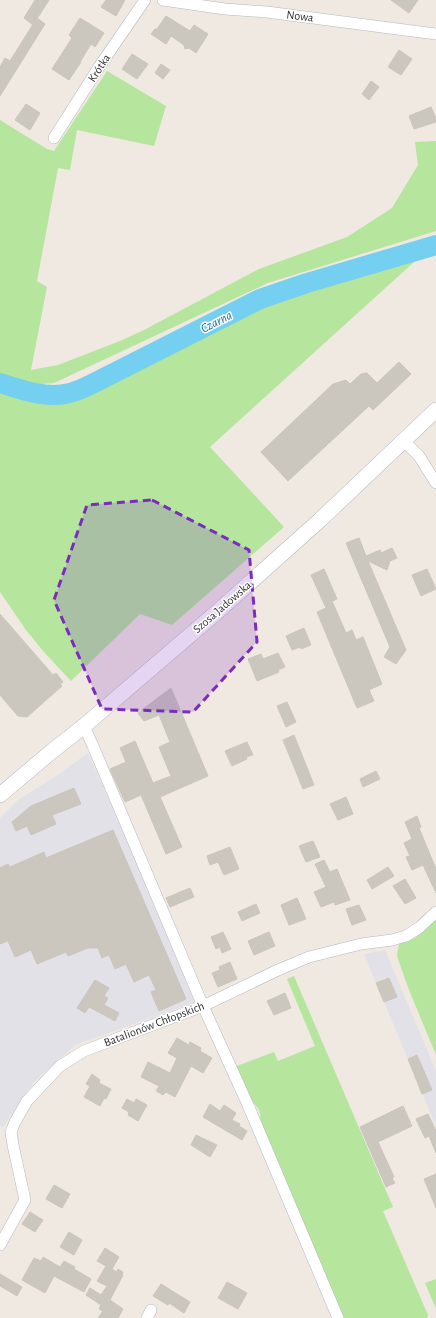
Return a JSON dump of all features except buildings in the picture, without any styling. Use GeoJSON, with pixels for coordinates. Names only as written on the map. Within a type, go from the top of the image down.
{"type":"FeatureCollection","features":[{"type":"Feature","properties":{"kind":"main road","name":"Szosa Jadowska"},"geometry":{"type":"LineString","coordinates":[[0,795],[47,754],[84,726],[217,612],[320,520],[436,410]]}},
{"type":"Feature","properties":{"kind":"street","name":"Krótka"},"geometry":{"type":"LineString","coordinates":[[54,138],[99,66],[145,0]]}},
{"type":"Feature","properties":{"kind":"street","name":"Nowa"},"geometry":{"type":"LineString","coordinates":[[163,0],[225,9],[267,12],[436,34]]}},
{"type":"Feature","properties":{"kind":"street"},"geometry":{"type":"LineString","coordinates":[[404,440],[419,456],[436,483]]}},
{"type":"Feature","properties":{"kind":"street"},"geometry":{"type":"LineString","coordinates":[[84,726],[203,1006],[248,1105],[338,1318]]}},
{"type":"Feature","properties":{"kind":"street","name":"Batalionów Chłopskich"},"geometry":{"type":"LineString","coordinates":[[0,1245],[25,1200],[12,1145],[12,1132],[15,1122],[27,1102],[60,1066],[84,1051],[203,1006],[278,970],[309,958],[361,944],[406,936],[436,912]]}},
{"type":"Feature","properties":{"kind":"highlighted area"},"geometry":{"type":"Polygon","coordinates":[[[152,500],[249,550],[257,642],[193,712],[102,709],[54,600],[87,505],[152,500]]]}},
{"type":"Feature","properties":{"kind":"shaded area"},"geometry":{"type":"Polygon","coordinates":[[[88,753],[198,1001],[75,1045],[33,1083],[3,1127],[0,1125],[0,818],[18,800],[59,774],[88,753]]]}},
{"type":"Feature","properties":{"kind":"shaded area"},"geometry":{"type":"Polygon","coordinates":[[[385,950],[436,1071],[436,1126],[364,954],[385,950]]]}},
{"type":"Feature","properties":{"kind":"green space"},"geometry":{"type":"Polygon","coordinates":[[[107,71],[166,106],[154,146],[77,130],[70,170],[58,168],[37,281],[47,287],[31,370],[58,365],[120,341],[144,330],[259,269],[347,237],[392,208],[418,165],[415,142],[436,141],[436,231],[268,283],[54,383],[27,385],[0,378],[0,120],[47,149],[54,151],[107,71]]]}},
{"type":"Feature","properties":{"kind":"green space"},"geometry":{"type":"Polygon","coordinates":[[[424,253],[210,447],[284,527],[172,625],[140,614],[71,681],[26,630],[0,592],[0,392],[17,397],[51,401],[68,399],[92,391],[262,304],[424,253]]]}},
{"type":"Feature","properties":{"kind":"green space"},"geometry":{"type":"Polygon","coordinates":[[[436,920],[436,1055],[409,990],[397,955],[399,944],[415,938],[436,920]]]}},
{"type":"Feature","properties":{"kind":"green space"},"geometry":{"type":"Polygon","coordinates":[[[294,976],[393,1207],[383,1211],[428,1315],[427,1318],[343,1318],[260,1119],[260,1112],[252,1102],[234,1067],[274,1052],[278,1061],[315,1046],[287,979],[294,976]]]}},
{"type":"Feature","properties":{"kind":"green space"},"geometry":{"type":"Polygon","coordinates":[[[436,1279],[436,1309],[425,1283],[436,1279]]]}},
{"type":"Feature","properties":{"kind":"waterway","name":"Czarna"},"geometry":{"type":"LineString","coordinates":[[0,383],[34,393],[61,395],[73,392],[90,385],[260,299],[307,283],[436,245]]}}]}
